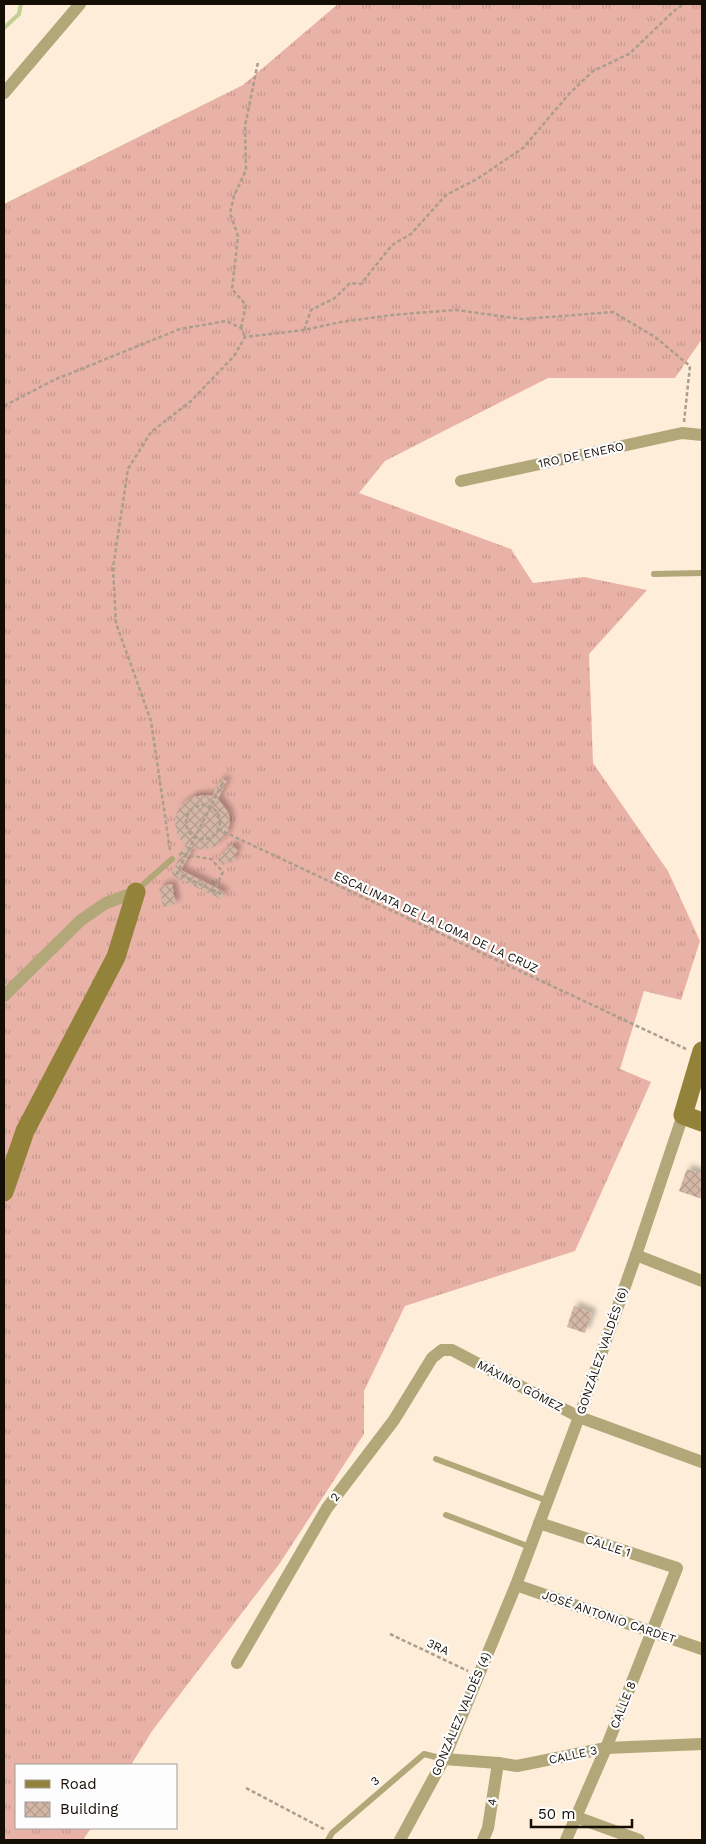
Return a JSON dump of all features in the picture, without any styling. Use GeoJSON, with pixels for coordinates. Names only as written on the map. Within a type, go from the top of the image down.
{"type":"FeatureCollection","features":[{"type":"Feature","properties":{"kind":"street"},"geometry":{"type":"LineString","coordinates":[[4,93],[80,4]]}},
{"type":"Feature","properties":{"kind":"street","name":"1RO DE ENERO"},"geometry":{"type":"LineString","coordinates":[[461,482],[682,433],[702,435]]}},
{"type":"Feature","properties":{"kind":"street"},"geometry":{"type":"LineString","coordinates":[[4,996],[81,920],[106,903],[136,892]]}},
{"type":"Feature","properties":{"kind":"street"},"geometry":{"type":"LineString","coordinates":[[4,1192],[25,1131],[116,957],[136,892]]}},
{"type":"Feature","properties":{"kind":"street"},"geometry":{"type":"LineString","coordinates":[[701,1054],[683,1115],[702,1122]]}},
{"type":"Feature","properties":{"kind":"street","name":"GONZÁLEZ VALDÉS (6)"},"geometry":{"type":"LineString","coordinates":[[516,1585],[579,1417],[683,1115]]}},
{"type":"Feature","properties":{"kind":"street"},"geometry":{"type":"LineString","coordinates":[[636,1255],[702,1281]]}},
{"type":"Feature","properties":{"kind":"street","name":"2"},"geometry":{"type":"LineString","coordinates":[[237,1663],[328,1508],[394,1420],[432,1358],[442,1350],[452,1350]]}},
{"type":"Feature","properties":{"kind":"street","name":"MÁXIMO GÓMEZ"},"geometry":{"type":"LineString","coordinates":[[452,1350],[579,1417],[702,1462]]}},
{"type":"Feature","properties":{"kind":"street","name":"CALLE 1"},"geometry":{"type":"LineString","coordinates":[[539,1523],[677,1568]]}},
{"type":"Feature","properties":{"kind":"street","name":"CALLE 8"},"geometry":{"type":"LineString","coordinates":[[566,1840],[606,1748],[677,1568]]}},
{"type":"Feature","properties":{"kind":"street","name":"JOSÉ ANTONIO CARDET"},"geometry":{"type":"LineString","coordinates":[[516,1585],[702,1649]]}},
{"type":"Feature","properties":{"kind":"street","name":"GONZÁLEZ VALDÉS (4)"},"geometry":{"type":"LineString","coordinates":[[400,1840],[444,1759],[516,1585]]}},
{"type":"Feature","properties":{"kind":"street","name":"CALLE 3"},"geometry":{"type":"LineString","coordinates":[[444,1759],[517,1766],[606,1748],[702,1744]]}},
{"type":"Feature","properties":{"kind":"street","name":"4"},"geometry":{"type":"LineString","coordinates":[[483,1840],[488,1828],[498,1763]]}},
{"type":"Feature","properties":{"kind":"street"},"geometry":{"type":"LineString","coordinates":[[576,1817],[639,1840]]}},
{"type":"Feature","properties":{"kind":"lane"},"geometry":{"type":"LineString","coordinates":[[654,574],[702,573]]}},
{"type":"Feature","properties":{"kind":"lane"},"geometry":{"type":"LineString","coordinates":[[136,892],[172,859]]}},
{"type":"Feature","properties":{"kind":"lane"},"geometry":{"type":"LineString","coordinates":[[436,1459],[548,1501]]}},
{"type":"Feature","properties":{"kind":"lane"},"geometry":{"type":"LineString","coordinates":[[446,1515],[530,1547]]}},
{"type":"Feature","properties":{"kind":"lane","name":"3"},"geometry":{"type":"LineString","coordinates":[[328,1840],[332,1834],[424,1754],[444,1759]]}},
{"type":"Feature","properties":{"kind":"path"},"geometry":{"type":"LineString","coordinates":[[304,330],[311,310],[335,298],[350,283],[361,284],[392,245],[411,234],[446,195],[477,179],[522,148],[570,93],[593,71],[629,54],[674,10],[684,4]]}},
{"type":"Feature","properties":{"kind":"path"},"geometry":{"type":"LineString","coordinates":[[240,328],[246,305],[232,288],[238,236],[230,213],[234,196],[246,170],[245,126],[258,62]]}},
{"type":"Feature","properties":{"kind":"path"},"geometry":{"type":"LineString","coordinates":[[245,337],[304,330],[341,322],[392,315],[456,310],[522,319],[613,312],[655,338],[690,366],[682,433]]}},
{"type":"Feature","properties":{"kind":"path"},"geometry":{"type":"LineString","coordinates":[[4,406],[54,380],[180,329],[226,321],[240,328],[245,337]]}},
{"type":"Feature","properties":{"kind":"path"},"geometry":{"type":"LineString","coordinates":[[172,859],[151,721],[116,623],[114,568],[118,539],[128,469],[152,432],[191,401],[234,356],[245,337]]}},
{"type":"Feature","properties":{"kind":"path"},"geometry":{"type":"LineString","coordinates":[[221,894],[177,873],[223,782]]}},
{"type":"Feature","properties":{"kind":"path"},"geometry":{"type":"LineString","coordinates":[[204,805],[210,807],[219,819],[218,829],[211,837],[206,839],[195,838],[187,829],[186,818],[193,808],[204,805]]}},
{"type":"Feature","properties":{"kind":"path","name":"ESCALINATA DE LA LOMA DE LA CRUZ"},"geometry":{"type":"LineString","coordinates":[[218,829],[637,1027],[701,1054]]}},
{"type":"Feature","properties":{"kind":"path"},"geometry":{"type":"LineString","coordinates":[[186,855],[211,859],[223,872],[214,891]]}},
{"type":"Feature","properties":{"kind":"path","name":"3RA"},"geometry":{"type":"LineString","coordinates":[[390,1634],[478,1676]]}},
{"type":"Feature","properties":{"kind":"path"},"geometry":{"type":"LineString","coordinates":[[246,1788],[332,1834]]}},
{"type":"Feature","properties":{"kind":"green space"},"geometry":{"type":"Polygon","coordinates":[[[338,4],[702,4],[702,339],[675,378],[548,378],[385,461],[359,493],[511,549],[533,583],[584,577],[647,590],[589,654],[593,763],[668,871],[700,941],[681,1000],[644,991],[620,1069],[651,1082],[575,1251],[405,1306],[364,1391],[364,1434],[280,1563],[152,1731],[132,1764],[15,1764],[15,1829],[90,1829],[83,1840],[4,1840],[4,204],[243,85],[338,4]]]}},
{"type":"Feature","properties":{"kind":"building"},"geometry":{"type":"Polygon","coordinates":[[[221,779],[227,781],[218,799],[228,812],[230,820],[228,833],[216,846],[203,850],[193,848],[181,870],[224,892],[220,899],[171,875],[186,845],[179,838],[176,830],[175,821],[180,806],[192,797],[212,796],[221,779]]]}},
{"type":"Feature","properties":{"kind":"building"},"geometry":{"type":"Polygon","coordinates":[[[232,845],[238,851],[233,856],[236,859],[231,863],[228,860],[223,866],[217,859],[232,845]]]}},
{"type":"Feature","properties":{"kind":"building"},"geometry":{"type":"Polygon","coordinates":[[[172,884],[176,904],[163,907],[159,887],[172,884]]]}},
{"type":"Feature","properties":{"kind":"building"},"geometry":{"type":"Polygon","coordinates":[[[687,1169],[702,1174],[702,1199],[679,1191],[687,1169]]]}},
{"type":"Feature","properties":{"kind":"building"},"geometry":{"type":"Polygon","coordinates":[[[574,1306],[592,1313],[585,1333],[567,1327],[574,1306]]]}},
{"type":"Feature","properties":{"kind":"waterway"},"geometry":{"type":"LineString","coordinates":[[4,28],[19,14],[21,4]]}}]}
